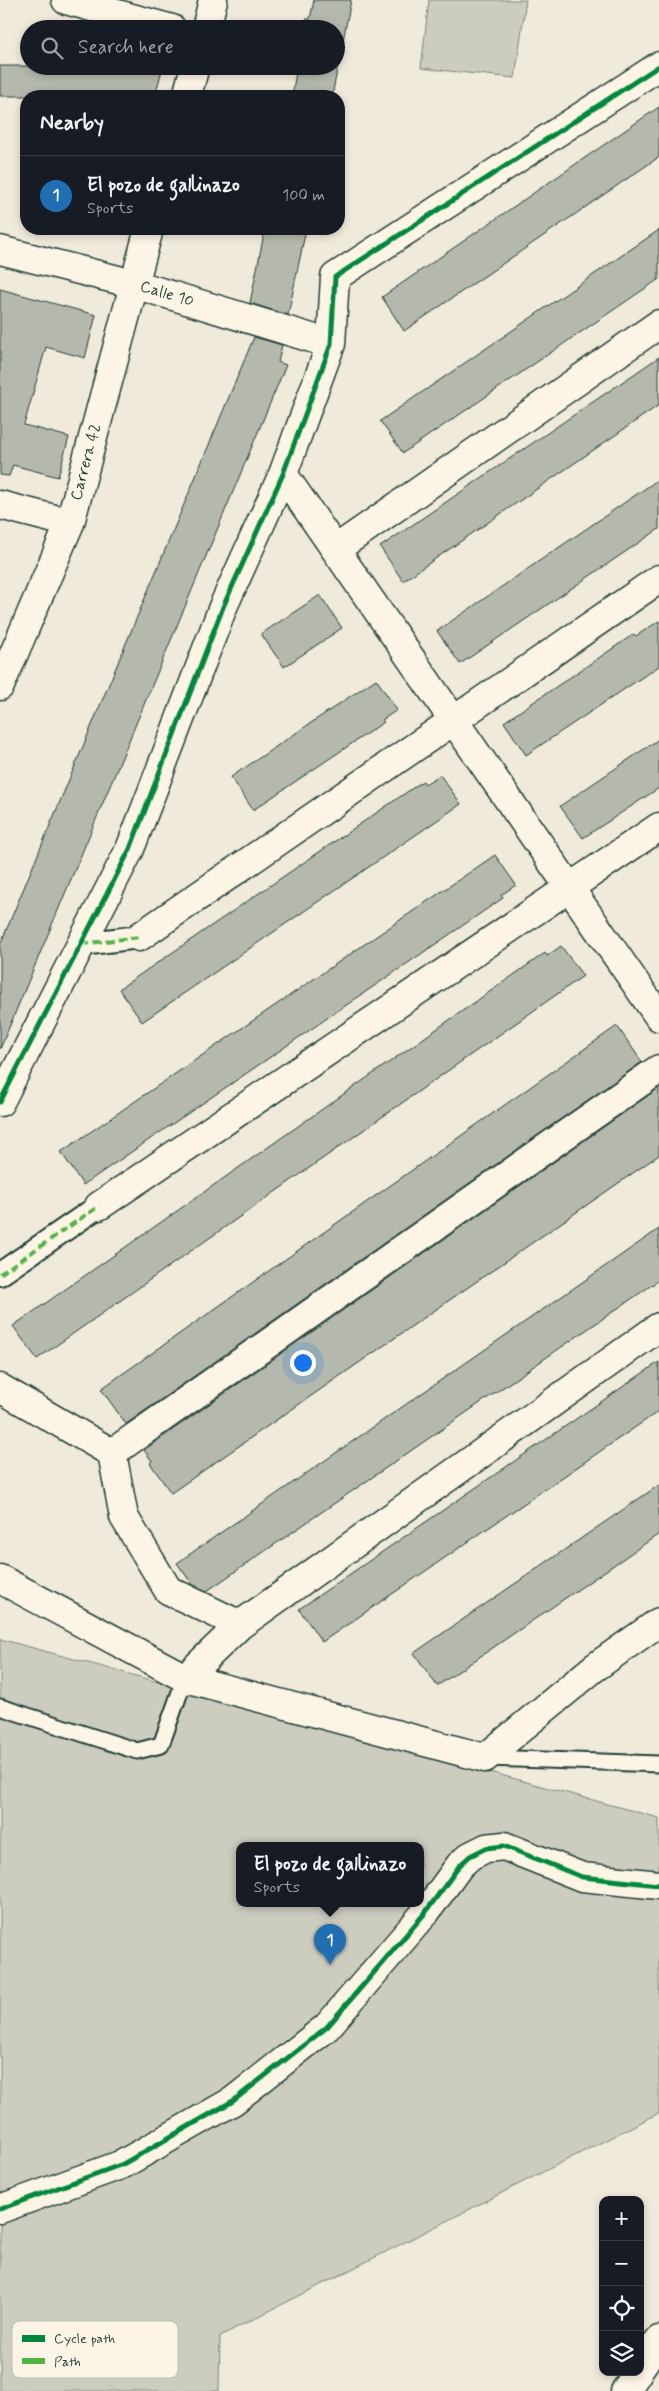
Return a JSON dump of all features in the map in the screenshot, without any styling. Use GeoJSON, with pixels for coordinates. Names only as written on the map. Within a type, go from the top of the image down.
{"type":"FeatureCollection","features":[{"type":"Feature","properties":{"kind":"street"},"geometry":{"type":"LineString","coordinates":[[66,0],[139,20]]}},
{"type":"Feature","properties":{"kind":"street"},"geometry":{"type":"LineString","coordinates":[[208,20],[213,0]]}},
{"type":"Feature","properties":{"kind":"street"},"geometry":{"type":"LineString","coordinates":[[0,1102],[130,849],[223,607],[283,474],[332,344],[335,277],[659,66]]}},
{"type":"Feature","properties":{"kind":"street"},"geometry":{"type":"LineString","coordinates":[[189,90],[193,75]]}},
{"type":"Feature","properties":{"kind":"street","name":"Carrera 42"},"geometry":{"type":"LineString","coordinates":[[0,686],[70,523],[147,235]]}},
{"type":"Feature","properties":{"kind":"street","name":"Calle 10"},"geometry":{"type":"LineString","coordinates":[[0,250],[134,284],[332,344]]}},
{"type":"Feature","properties":{"kind":"street"},"geometry":{"type":"LineString","coordinates":[[336,549],[659,324]]}},
{"type":"Feature","properties":{"kind":"street"},"geometry":{"type":"LineString","coordinates":[[283,474],[659,1017]]}},
{"type":"Feature","properties":{"kind":"street"},"geometry":{"type":"LineString","coordinates":[[0,505],[70,523]]}},
{"type":"Feature","properties":{"kind":"street"},"geometry":{"type":"LineString","coordinates":[[82,944],[139,937],[659,579]]}},
{"type":"Feature","properties":{"kind":"street"},"geometry":{"type":"LineString","coordinates":[[0,1274],[659,827]]}},
{"type":"Feature","properties":{"kind":"street"},"geometry":{"type":"LineString","coordinates":[[112,1453],[659,1069]]}},
{"type":"Feature","properties":{"kind":"street"},"geometry":{"type":"LineString","coordinates":[[185,1678],[240,1625],[659,1327]]}},
{"type":"Feature","properties":{"kind":"street"},"geometry":{"type":"LineString","coordinates":[[0,1388],[112,1453],[124,1517],[168,1590],[240,1625]]}},
{"type":"Feature","properties":{"kind":"street"},"geometry":{"type":"LineString","coordinates":[[0,1579],[185,1678],[485,1758],[594,1668],[659,1622]]}},
{"type":"Feature","properties":{"kind":"street"},"geometry":{"type":"LineString","coordinates":[[0,2209],[123,2164],[232,2101],[327,2026],[425,1913],[460,1865],[470,1856],[486,1848],[504,1846],[582,1876],[659,1885]]}},
{"type":"Feature","properties":{"kind":"street"},"geometry":{"type":"LineString","coordinates":[[644,2362],[659,2340]]}},
{"type":"Feature","properties":{"kind":"street"},"geometry":{"type":"LineString","coordinates":[[625,2391],[635,2376]]}},
{"type":"Feature","properties":{"kind":"lane"},"geometry":{"type":"LineString","coordinates":[[0,1706],[137,1751],[161,1745],[185,1678]]}},
{"type":"Feature","properties":{"kind":"lane"},"geometry":{"type":"LineString","coordinates":[[485,1758],[659,1764]]}},
{"type":"Feature","properties":{"kind":"shaded area"},"geometry":{"type":"Polygon","coordinates":[[[429,0],[526,0],[515,78],[421,68],[429,0]]]}},
{"type":"Feature","properties":{"kind":"shaded area"},"geometry":{"type":"Polygon","coordinates":[[[0,1639],[659,1818],[659,2113],[220,2336],[219,2391],[0,2391],[0,1639]]]}},
{"type":"Feature","properties":{"kind":"building"},"geometry":{"type":"Polygon","coordinates":[[[314,0],[351,0],[345,30],[345,20],[306,20],[310,19],[314,0]]]}},
{"type":"Feature","properties":{"kind":"building"},"geometry":{"type":"Polygon","coordinates":[[[0,66],[20,66],[20,75],[161,75],[157,90],[20,90],[20,96],[0,96],[0,66]]]}},
{"type":"Feature","properties":{"kind":"building"},"geometry":{"type":"Polygon","coordinates":[[[296,75],[336,75],[333,90],[293,90],[296,75]]]}},
{"type":"Feature","properties":{"kind":"building"},"geometry":{"type":"Polygon","coordinates":[[[659,107],[659,157],[404,331],[382,297],[659,107]]]}},
{"type":"Feature","properties":{"kind":"building"},"geometry":{"type":"Polygon","coordinates":[[[659,230],[659,279],[403,453],[380,421],[659,230]]]}},
{"type":"Feature","properties":{"kind":"building"},"geometry":{"type":"Polygon","coordinates":[[[264,235],[305,235],[288,315],[250,303],[264,235]]]}},
{"type":"Feature","properties":{"kind":"building"},"geometry":{"type":"Polygon","coordinates":[[[0,289],[96,315],[85,358],[46,347],[24,425],[69,437],[58,477],[13,465],[9,476],[0,475],[0,289]]]}},
{"type":"Feature","properties":{"kind":"building"},"geometry":{"type":"Polygon","coordinates":[[[254,337],[282,345],[278,362],[286,365],[0,1049],[0,945],[254,337]]]}},
{"type":"Feature","properties":{"kind":"building"},"geometry":{"type":"Polygon","coordinates":[[[659,357],[659,405],[403,581],[380,547],[659,357]]]}},
{"type":"Feature","properties":{"kind":"building"},"geometry":{"type":"Polygon","coordinates":[[[659,479],[659,529],[460,664],[437,631],[659,479]]]}},
{"type":"Feature","properties":{"kind":"building"},"geometry":{"type":"Polygon","coordinates":[[[320,595],[342,628],[284,667],[261,634],[320,595]]]}},
{"type":"Feature","properties":{"kind":"building"},"geometry":{"type":"Polygon","coordinates":[[[659,621],[659,666],[526,755],[504,722],[634,634],[636,636],[659,621]]]}},
{"type":"Feature","properties":{"kind":"building"},"geometry":{"type":"Polygon","coordinates":[[[376,679],[397,710],[382,720],[384,722],[253,810],[231,777],[376,679]]]}},
{"type":"Feature","properties":{"kind":"building"},"geometry":{"type":"Polygon","coordinates":[[[659,739],[659,788],[583,838],[560,806],[659,739]]]}},
{"type":"Feature","properties":{"kind":"building"},"geometry":{"type":"Polygon","coordinates":[[[440,775],[461,804],[142,1022],[119,989],[423,781],[425,784],[440,775]]]}},
{"type":"Feature","properties":{"kind":"building"},"geometry":{"type":"Polygon","coordinates":[[[495,855],[516,885],[501,895],[503,898],[83,1185],[61,1152],[495,855]]]}},
{"type":"Feature","properties":{"kind":"building"},"geometry":{"type":"Polygon","coordinates":[[[561,946],[583,976],[37,1359],[13,1326],[545,953],[547,956],[561,946]]]}},
{"type":"Feature","properties":{"kind":"building"},"geometry":{"type":"Polygon","coordinates":[[[617,1026],[642,1062],[126,1424],[101,1389],[617,1026]]]}},
{"type":"Feature","properties":{"kind":"building"},"geometry":{"type":"Polygon","coordinates":[[[659,1088],[659,1155],[171,1493],[150,1463],[152,1461],[144,1450],[659,1088]]]}},
{"type":"Feature","properties":{"kind":"building"},"geometry":{"type":"Polygon","coordinates":[[[659,1229],[659,1280],[207,1591],[192,1584],[177,1563],[659,1229]]]}},
{"type":"Feature","properties":{"kind":"building"},"geometry":{"type":"Polygon","coordinates":[[[659,1362],[659,1411],[322,1642],[299,1609],[659,1362]]]}},
{"type":"Feature","properties":{"kind":"building"},"geometry":{"type":"Polygon","coordinates":[[[659,1485],[659,1534],[437,1686],[414,1653],[659,1485]]]}},
{"type":"Feature","properties":{"kind":"marked path"},"geometry":{"type":"LineString","coordinates":[[82,944],[139,937]]}},
{"type":"Feature","properties":{"kind":"marked path"},"geometry":{"type":"LineString","coordinates":[[0,1274],[99,1206]]}},
{"type":"Feature","properties":{"kind":"cycle path"},"geometry":{"type":"LineString","coordinates":[[0,1102],[130,849],[223,607],[283,474],[331,344],[335,277],[659,66]]}},
{"type":"Feature","properties":{"kind":"cycle path"},"geometry":{"type":"LineString","coordinates":[[0,2209],[123,2164],[233,2101],[327,2027],[425,1913],[460,1865],[470,1856],[486,1848],[504,1846],[582,1877],[659,1885]]}},
{"type":"Feature","properties":{"kind":"place","name":"El pozo de gallinazo"},"geometry":{"type":"Point","coordinates":[330,1965]}}]}
